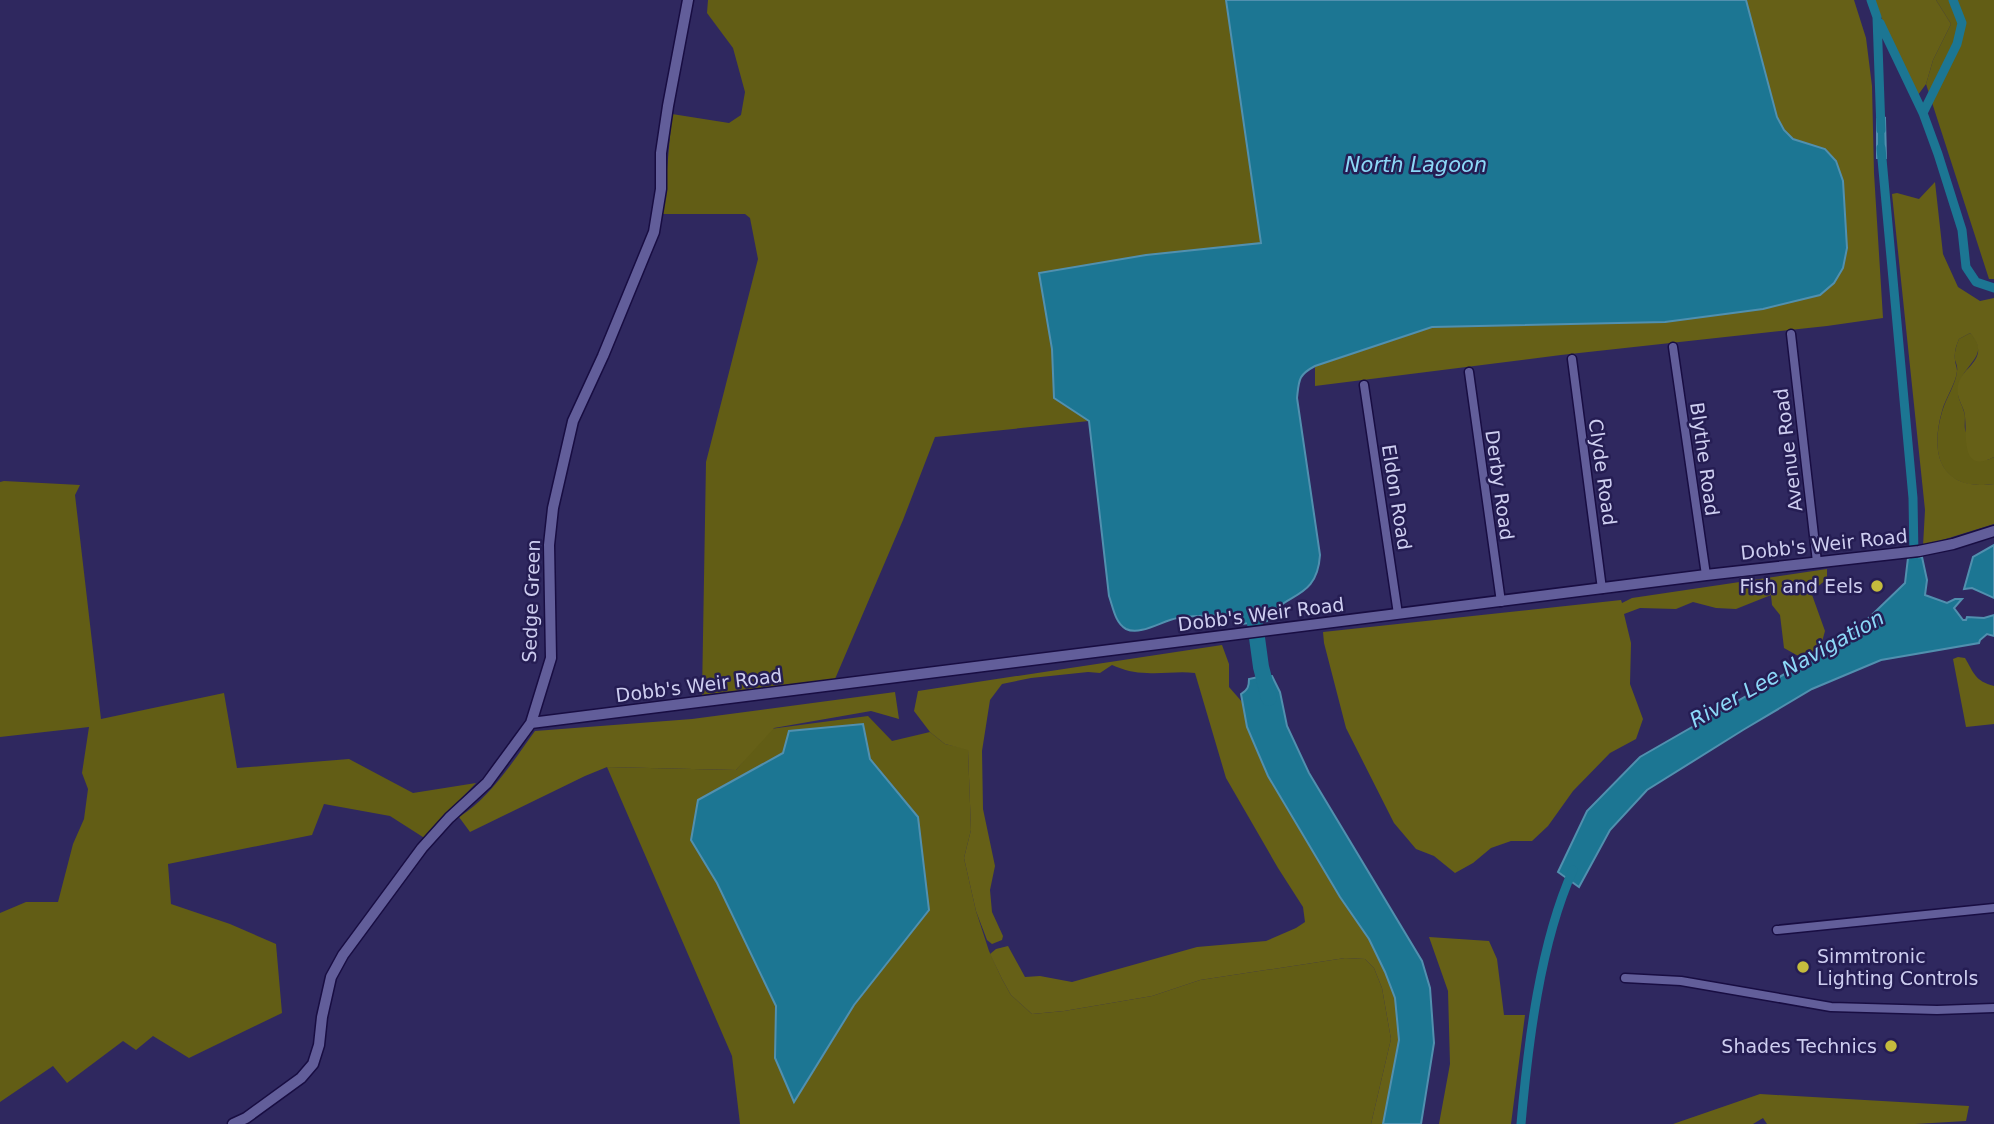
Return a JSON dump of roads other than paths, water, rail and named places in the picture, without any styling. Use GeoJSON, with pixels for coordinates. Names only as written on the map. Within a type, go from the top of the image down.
{"type":"FeatureCollection","features":[{"type":"Feature","properties":{"kind":"street","name":"Sedge Green"},"geometry":{"type":"LineString","coordinates":[[233,1124],[248,1121],[301,1079],[313,1063],[319,1045],[331,977],[343,955],[422,848],[449,818],[487,783],[531,723],[551,658],[549,545],[553,508],[573,421],[654,232],[661,189],[661,153],[667,106],[688,0]]}},
{"type":"Feature","properties":{"kind":"street","name":"Avenue Road"},"geometry":{"type":"LineString","coordinates":[[1791,334],[1817,562]]}},
{"type":"Feature","properties":{"kind":"street","name":"Blythe Road"},"geometry":{"type":"LineString","coordinates":[[1673,347],[1706,575]]}},
{"type":"Feature","properties":{"kind":"street","name":"Clyde Road"},"geometry":{"type":"LineString","coordinates":[[1572,359],[1602,589]]}},
{"type":"Feature","properties":{"kind":"street","name":"Derby Road"},"geometry":{"type":"LineString","coordinates":[[1469,372],[1501,601]]}},
{"type":"Feature","properties":{"kind":"street","name":"Eldon Road"},"geometry":{"type":"LineString","coordinates":[[1364,385],[1398,614]]}},
{"type":"Feature","properties":{"kind":"street","name":"Dobb's Weir Road"},"geometry":{"type":"LineString","coordinates":[[531,723],[1706,575],[1922,551],[1994,531]]}},
{"type":"Feature","properties":{"kind":"street"},"geometry":{"type":"LineString","coordinates":[[1777,930],[1994,908]]}},
{"type":"Feature","properties":{"kind":"street"},"geometry":{"type":"LineString","coordinates":[[1625,978],[1681,981],[1831,1007],[1937,1010],[1994,1008]]}},
{"type":"Feature","properties":{"kind":"water","name":"North Lagoon"},"geometry":{"type":"Polygon","coordinates":[[[1226,0],[1746,0],[1777,117],[1784,130],[1793,139],[1825,149],[1836,161],[1843,181],[1847,248],[1843,268],[1834,283],[1820,295],[1763,309],[1665,322],[1432,327],[1315,366],[1300,379],[1297,398],[1320,555],[1313,581],[1274,611],[1267,621],[1242,624],[1237,616],[1233,615],[1199,616],[1172,619],[1138,631],[1126,629],[1117,619],[1109,596],[1089,421],[1054,398],[1052,349],[1039,273],[1146,255],[1261,243],[1226,0]]]}},
{"type":"Feature","properties":{"kind":"water"},"geometry":{"type":"Polygon","coordinates":[[[1885,118],[1886,158],[1877,158],[1877,119],[1885,118]]]}},
{"type":"Feature","properties":{"kind":"water"},"geometry":{"type":"Polygon","coordinates":[[[1994,545],[1994,598],[1972,588],[1964,589],[1973,557],[1994,545]]]}},
{"type":"Feature","properties":{"kind":"water"},"geometry":{"type":"Polygon","coordinates":[[[1922,557],[1927,580],[1925,595],[1947,603],[1962,599],[1954,608],[1963,620],[1967,617],[1984,618],[1994,615],[1994,636],[1987,634],[1979,643],[1881,660],[1812,689],[1647,790],[1610,830],[1579,887],[1558,872],[1587,811],[1640,757],[1849,637],[1905,583],[1908,558],[1922,557]]]}},
{"type":"Feature","properties":{"kind":"water"},"geometry":{"type":"Polygon","coordinates":[[[1272,676],[1280,692],[1287,726],[1309,773],[1422,961],[1430,988],[1434,1043],[1421,1124],[1383,1124],[1399,1040],[1395,998],[1369,939],[1340,897],[1268,776],[1247,727],[1241,694],[1248,688],[1249,679],[1258,677],[1261,680],[1272,676]]]}},
{"type":"Feature","properties":{"kind":"water"},"geometry":{"type":"Polygon","coordinates":[[[863,724],[870,759],[918,817],[929,910],[854,1005],[794,1102],[775,1058],[776,1006],[717,883],[691,840],[698,800],[783,753],[789,731],[863,724]]]}},
{"type":"Feature","properties":{"kind":"waterway","name":"River Lee Navigation"},"geometry":{"type":"LineString","coordinates":[[1871,0],[1877,17],[1881,130]]}},
{"type":"Feature","properties":{"kind":"waterway"},"geometry":{"type":"LineString","coordinates":[[1953,0],[1962,23],[1957,44],[1923,113],[1962,230],[1966,267],[1976,282],[1994,288]]}},
{"type":"Feature","properties":{"kind":"waterway"},"geometry":{"type":"LineString","coordinates":[[1880,23],[1923,113]]}},
{"type":"Feature","properties":{"kind":"waterway","name":"River Lee Navigation"},"geometry":{"type":"LineString","coordinates":[[1881,148],[1913,498],[1914,556]]}},
{"type":"Feature","properties":{"kind":"waterway"},"geometry":{"type":"LineString","coordinates":[[1255,623],[1261,667],[1269,698]]}},
{"type":"Feature","properties":{"kind":"waterway","name":"River Lee Navigation"},"geometry":{"type":"LineString","coordinates":[[1521,1124],[1537,994],[1552,929],[1573,870]]}},
{"type":"Feature","properties":{"kind":"place","name":"Fish and Eels"},"geometry":{"type":"Point","coordinates":[1877,586]}},
{"type":"Feature","properties":{"kind":"place","name":"Simmtronic Lighting Controls"},"geometry":{"type":"Point","coordinates":[1803,967]}},
{"type":"Feature","properties":{"kind":"place","name":"Shades Technics"},"geometry":{"type":"Point","coordinates":[1891,1046]}}]}
